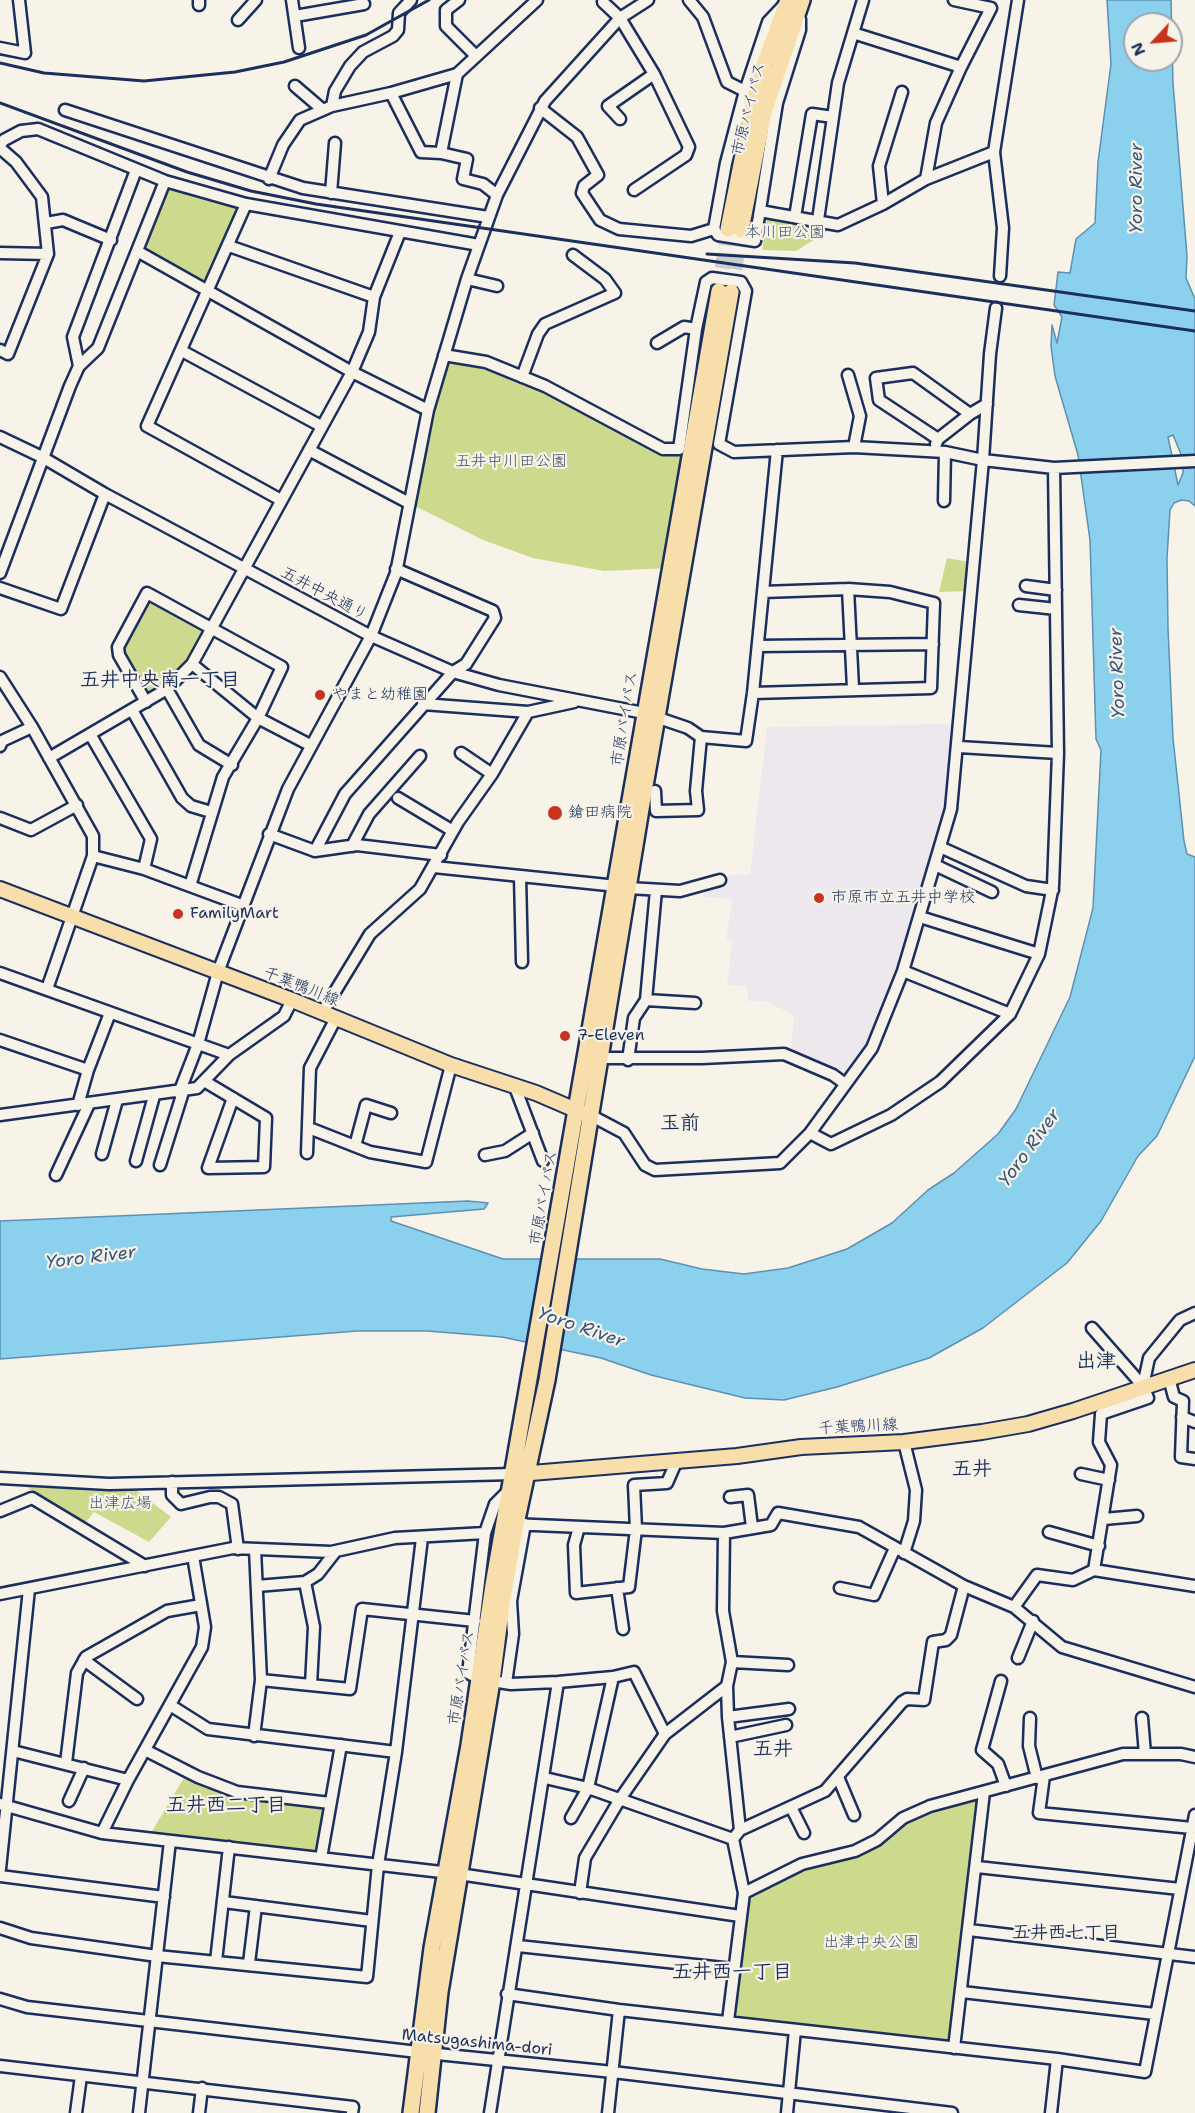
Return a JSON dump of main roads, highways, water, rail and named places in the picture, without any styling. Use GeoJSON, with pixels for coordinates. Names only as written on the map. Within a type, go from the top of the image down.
{"type":"FeatureCollection","features":[{"type":"Feature","properties":{"kind":"highway","name":"市原バイパス"},"geometry":{"type":"LineString","coordinates":[[728,229],[753,105],[764,65],[795,1]]}},
{"type":"Feature","properties":{"kind":"highway","name":"市原バイパス"},"geometry":{"type":"LineString","coordinates":[[583,1113],[599,1058],[650,715],[725,292]]}},
{"type":"Feature","properties":{"kind":"highway","name":"市原バイパス"},"geometry":{"type":"LineString","coordinates":[[518,1478],[547,1380],[583,1113],[623,887]]}},
{"type":"Feature","properties":{"kind":"highway","name":"市原バイパス"},"geometry":{"type":"LineString","coordinates":[[411,2113],[432,1948],[453,1873],[493,1681],[515,1524],[518,1478],[530,1385],[574,1172]]}},
{"type":"Feature","properties":{"kind":"highway","name":"市原バイパス"},"geometry":{"type":"LineString","coordinates":[[427,2113],[453,1873]]}},
{"type":"Feature","properties":{"kind":"main road","name":"千葉鴨川線"},"geometry":{"type":"LineString","coordinates":[[0,889],[73,914],[451,1065],[583,1113]]}},
{"type":"Feature","properties":{"kind":"main road","name":"千葉鴨川線"},"geometry":{"type":"LineString","coordinates":[[518,1478],[677,1460],[737,1456],[801,1447],[904,1442],[1028,1424],[1195,1370]]}},
{"type":"Feature","properties":{"kind":"water","name":"Yoro River"},"geometry":{"type":"Polygon","coordinates":[[[1107,0],[1171,0],[1171,12],[1123,12],[1123,72],[1173,72],[1187,256],[1186,278],[1195,299],[1195,506],[1189,501],[1181,500],[1174,503],[1170,510],[1167,558],[1173,738],[1184,841],[1187,854],[1195,857],[1195,1056],[1157,1136],[1138,1156],[1101,1221],[1067,1263],[983,1328],[929,1358],[837,1387],[784,1400],[745,1398],[651,1375],[601,1358],[502,1337],[427,1331],[357,1331],[0,1359],[0,1221],[468,1201],[488,1203],[484,1209],[391,1217],[391,1221],[503,1259],[660,1259],[702,1269],[744,1274],[788,1268],[847,1249],[892,1223],[928,1190],[954,1173],[998,1134],[1016,1109],[1070,997],[1093,908],[1101,750],[1096,739],[1090,540],[1078,455],[1055,376],[1051,346],[1052,325],[1057,343],[1062,317],[1054,305],[1058,272],[1070,273],[1076,239],[1095,223],[1098,162],[1111,64],[1107,0]],[[1173,435],[1168,437],[1178,485],[1183,473],[1183,459],[1173,435]]]}},
{"type":"Feature","properties":{"kind":"tunnel"},"geometry":{"type":"LineString","coordinates":[[719,291],[728,229]]}},
{"type":"Feature","properties":{"kind":"tunnel"},"geometry":{"type":"LineString","coordinates":[[731,292],[741,230]]}},
{"type":"Feature","properties":{"kind":"railway"},"geometry":{"type":"LineString","coordinates":[[0,63],[44,73],[144,81],[235,72],[284,62],[366,35],[429,0]]}},
{"type":"Feature","properties":{"kind":"railway"},"geometry":{"type":"LineString","coordinates":[[0,103],[187,172],[251,191],[316,204],[1195,331]]}},
{"type":"Feature","properties":{"kind":"railway"},"geometry":{"type":"LineString","coordinates":[[707,254],[855,263],[1195,311]]}},
{"type":"Feature","properties":{"kind":"place","name":"やまと幼稚園"},"geometry":{"type":"Point","coordinates":[320,695]}},
{"type":"Feature","properties":{"kind":"place","name":"鎗田病院"},"geometry":{"type":"Point","coordinates":[555,813]}},
{"type":"Feature","properties":{"kind":"place","name":"市原市立五井中学校"},"geometry":{"type":"Point","coordinates":[819,898]}},
{"type":"Feature","properties":{"kind":"place","name":"FamilyMart"},"geometry":{"type":"Point","coordinates":[178,914]}},
{"type":"Feature","properties":{"kind":"place","name":"7-Eleven"},"geometry":{"type":"Point","coordinates":[565,1036]}},
{"type":"Feature","properties":{"kind":"district","name":"五井中央南一丁目"},"geometry":{"type":"Point","coordinates":[160,681]}},
{"type":"Feature","properties":{"kind":"district","name":"玉前"},"geometry":{"type":"Point","coordinates":[680,1124]}},
{"type":"Feature","properties":{"kind":"district","name":"出津"},"geometry":{"type":"Point","coordinates":[1096,1362]}},
{"type":"Feature","properties":{"kind":"district","name":"五井"},"geometry":{"type":"Point","coordinates":[972,1470]}},
{"type":"Feature","properties":{"kind":"district","name":"五井"},"geometry":{"type":"Point","coordinates":[773,1750]}},
{"type":"Feature","properties":{"kind":"district","name":"五井西二丁目"},"geometry":{"type":"Point","coordinates":[226,1806]}},
{"type":"Feature","properties":{"kind":"district","name":"五井西七丁目"},"geometry":{"type":"Point","coordinates":[1066,1933]}},
{"type":"Feature","properties":{"kind":"district","name":"五井西一丁目"},"geometry":{"type":"Point","coordinates":[732,1973]}},
{"type":"Feature","properties":{"kind":"park label","name":"本川田公園"},"geometry":{"type":"Point","coordinates":[785,233]}},
{"type":"Feature","properties":{"kind":"park label","name":"五井中川田公園"},"geometry":{"type":"Point","coordinates":[511,462]}},
{"type":"Feature","properties":{"kind":"park label","name":"出津広場"},"geometry":{"type":"Point","coordinates":[120,1504]}},
{"type":"Feature","properties":{"kind":"park label","name":"出津中央公園"},"geometry":{"type":"Point","coordinates":[871,1943]}}]}
